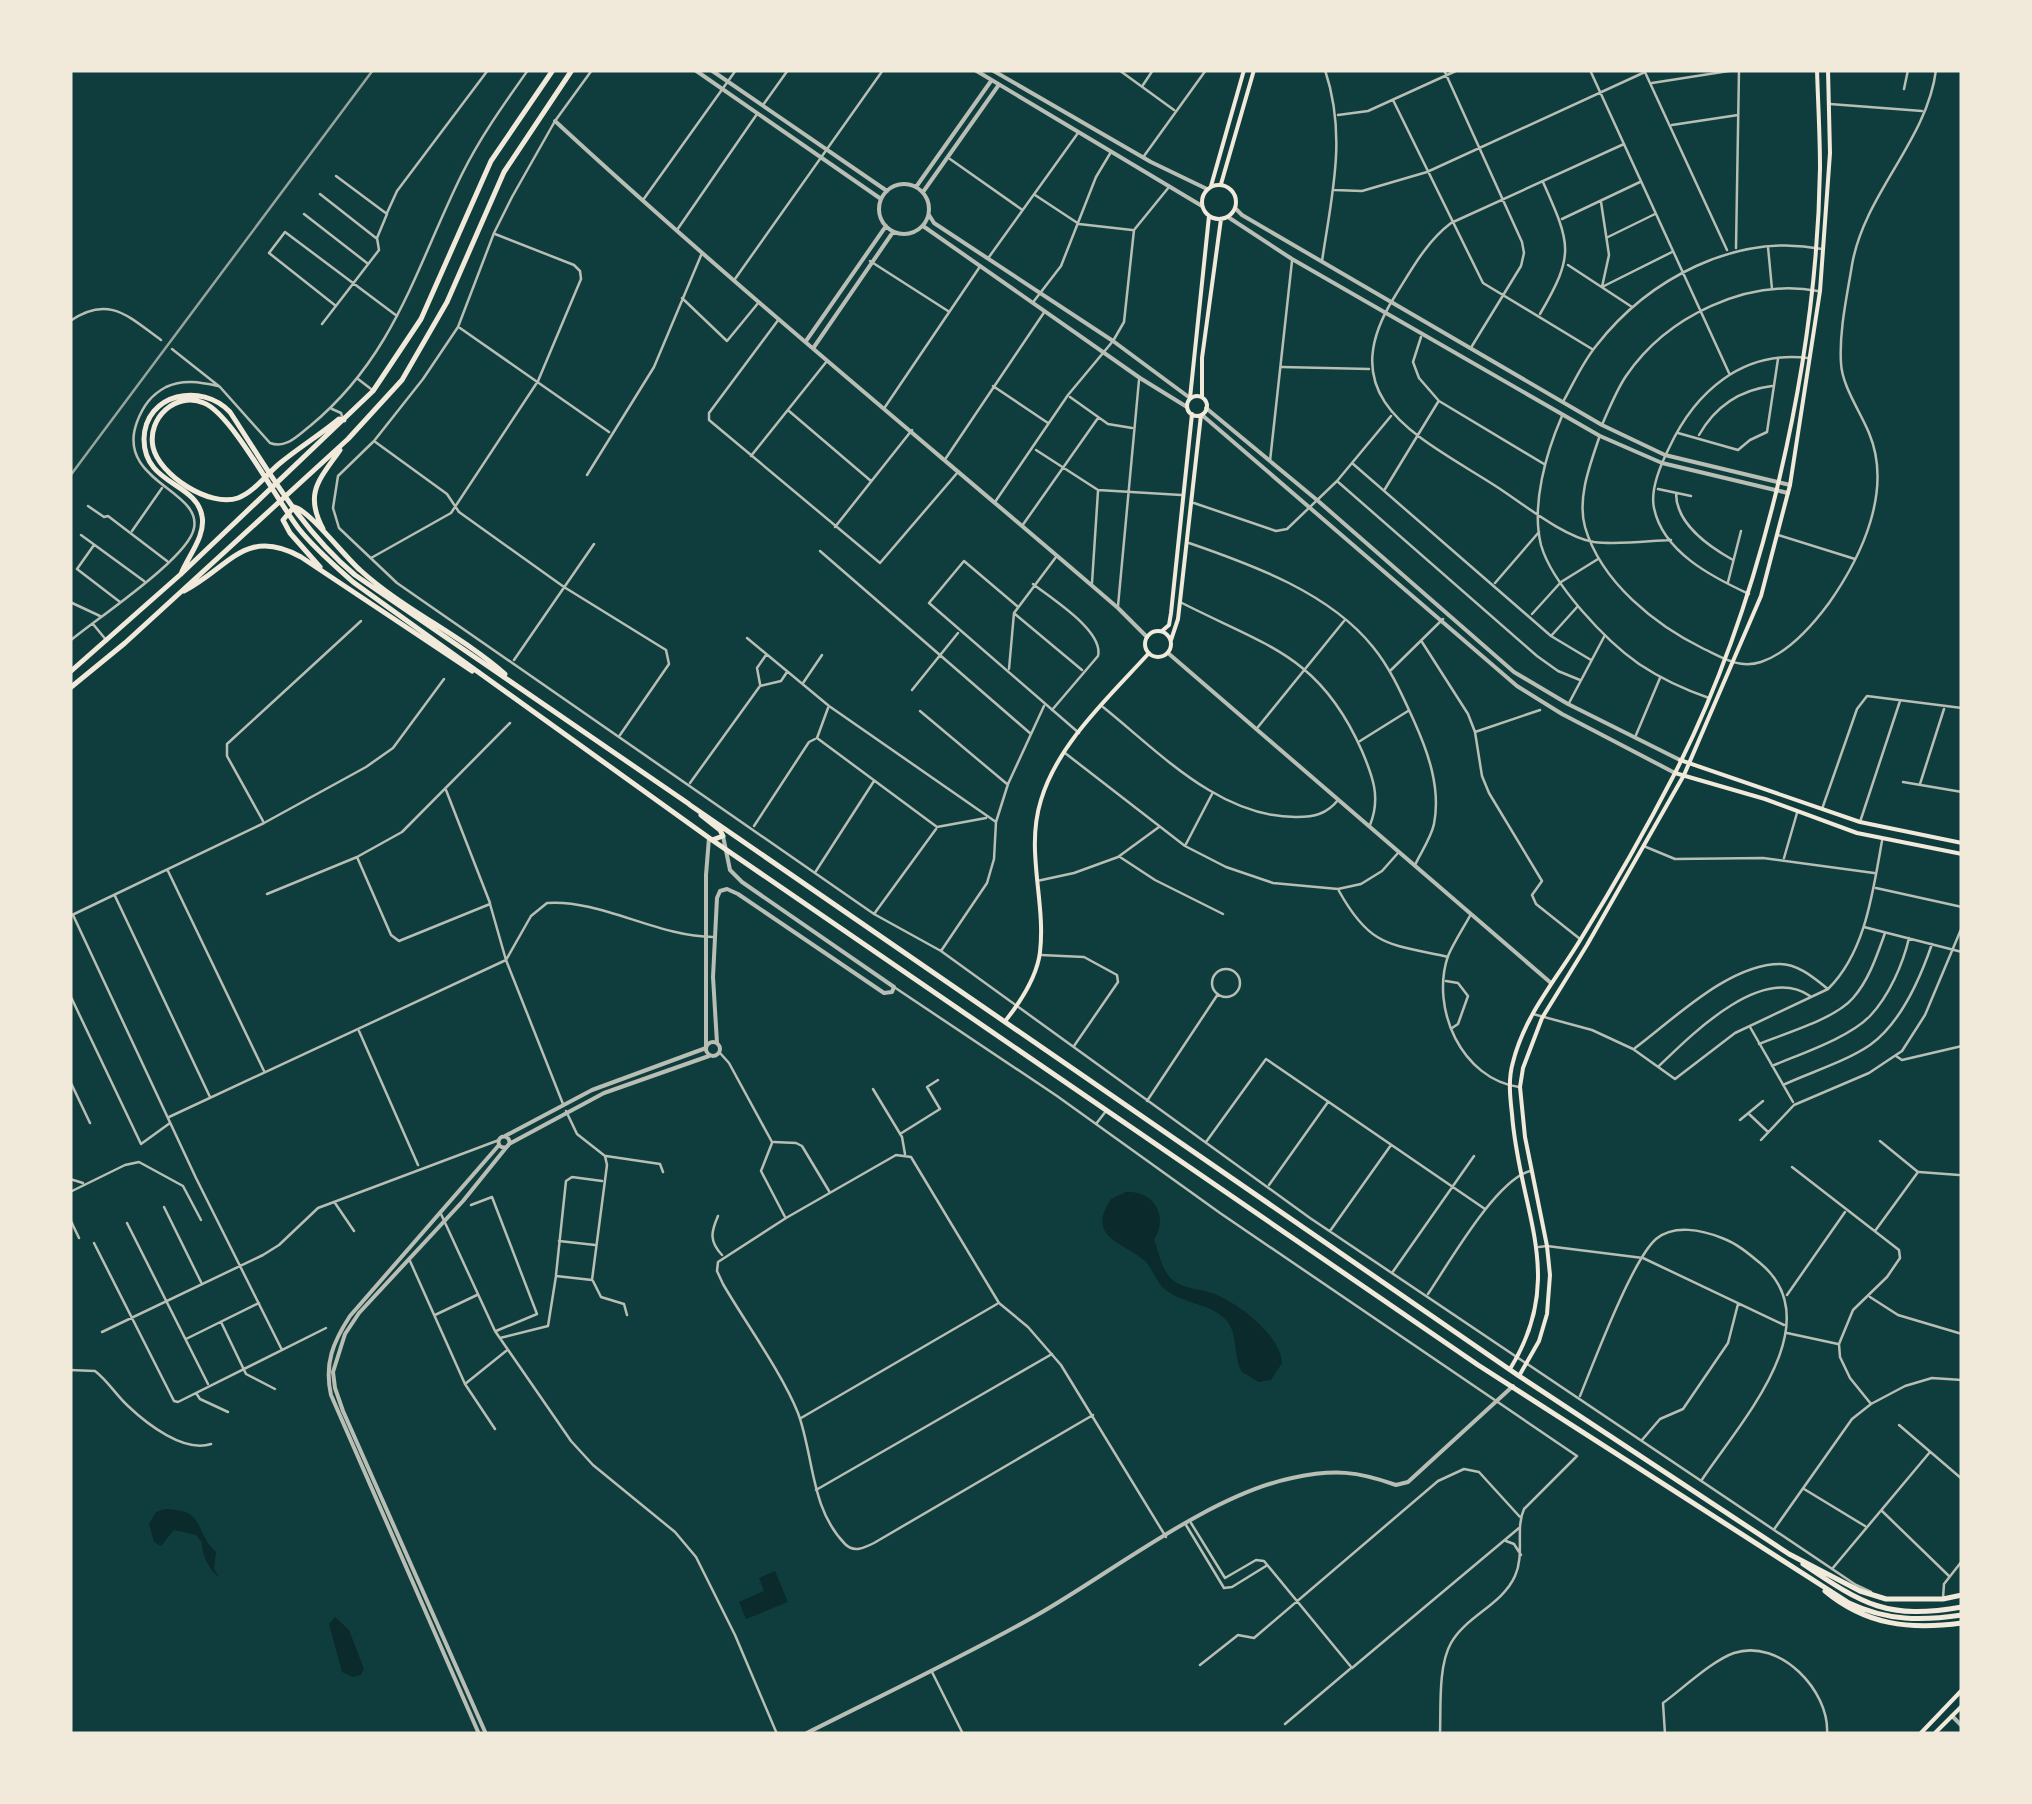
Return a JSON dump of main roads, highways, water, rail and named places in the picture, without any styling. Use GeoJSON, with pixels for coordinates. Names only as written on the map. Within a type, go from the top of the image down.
{"type":"FeatureCollection","features":[{"type":"Feature","properties":{"kind":"highway"},"geometry":{"type":"LineString","coordinates":[[70,672],[181,574],[373,390],[422,318],[491,160],[554,70]]}},
{"type":"Feature","properties":{"kind":"highway"},"geometry":{"type":"LineString","coordinates":[[70,688],[348,440],[383,402],[418,356],[447,302],[504,172],[572,70]]}},
{"type":"Feature","properties":{"kind":"highway"},"geometry":{"type":"LineString","coordinates":[[181,574],[198,542],[202,517],[193,500],[164,484],[154,470],[146,451],[146,429],[150,418],[170,399],[182,394],[208,396],[322,550],[353,582],[710,839],[1513,1386],[1811,1579],[1849,1602],[1884,1616],[1962,1611]]}},
{"type":"Feature","properties":{"kind":"highway"},"geometry":{"type":"LineString","coordinates":[[218,406],[192,399],[169,406],[158,416],[152,432],[153,449],[160,463],[186,484],[215,499],[240,497],[340,419],[344,420]]}},
{"type":"Feature","properties":{"kind":"highway"},"geometry":{"type":"LineString","coordinates":[[328,539],[316,517],[314,492],[348,440]]}},
{"type":"Feature","properties":{"kind":"highway"},"geometry":{"type":"LineString","coordinates":[[330,576],[290,533],[283,520],[287,512],[300,507],[376,583],[517,685]]}},
{"type":"Feature","properties":{"kind":"highway"},"geometry":{"type":"LineString","coordinates":[[177,595],[240,550],[266,544],[288,550],[501,689]]}},
{"type":"Feature","properties":{"kind":"highway"},"geometry":{"type":"LineString","coordinates":[[322,550],[422,623],[1006,1020],[1519,1376],[1854,1598],[1924,1616]]}},
{"type":"Feature","properties":{"kind":"highway"},"geometry":{"type":"LineString","coordinates":[[690,805],[723,836],[721,840],[710,839]]}},
{"type":"Feature","properties":{"kind":"highway"},"geometry":{"type":"LineString","coordinates":[[1789,1554],[1860,1592],[1886,1599],[1962,1595]]}},
{"type":"Feature","properties":{"kind":"highway"},"geometry":{"type":"LineString","coordinates":[[1811,1579],[1846,1608],[1864,1617],[1895,1625],[1962,1625]]}},
{"type":"Feature","properties":{"kind":"main road"},"geometry":{"type":"LineString","coordinates":[[1220,219],[1202,358],[1202,397],[1206,408],[1201,415],[1176,632],[1168,653],[1160,657],[1149,653],[1146,646],[1147,637],[1170,624],[1172,613],[1192,414],[1187,407],[1208,216],[1202,206],[1244,70]]}},
{"type":"Feature","properties":{"kind":"main road"},"geometry":{"type":"LineString","coordinates":[[1221,184],[1254,70]]}},
{"type":"Feature","properties":{"kind":"main road"},"geometry":{"type":"LineString","coordinates":[[1510,1369],[1534,1323],[1538,1300],[1537,1248],[1520,1174],[1510,1086],[1512,1064],[1531,1014],[1581,940],[1675,772],[1749,594],[1778,482],[1802,357],[1820,169],[1817,70]]}},
{"type":"Feature","properties":{"kind":"main road"},"geometry":{"type":"LineString","coordinates":[[1519,1376],[1528,1364],[1548,1314],[1547,1246],[1531,1170],[1520,1087],[1523,1068],[1542,1018],[1684,775],[1761,596],[1790,485],[1820,292],[1830,152],[1828,70]]}},
{"type":"Feature","properties":{"kind":"main road"},"geometry":{"type":"LineString","coordinates":[[1209,188],[1221,184]]}},
{"type":"Feature","properties":{"kind":"main road"},"geometry":{"type":"LineString","coordinates":[[1208,216],[1220,219],[1235,208],[1234,192],[1221,184]]}},
{"type":"Feature","properties":{"kind":"main road"},"geometry":{"type":"LineString","coordinates":[[1190,398],[1202,397]]}},
{"type":"Feature","properties":{"kind":"main road"},"geometry":{"type":"LineString","coordinates":[[1192,414],[1201,415]]}},
{"type":"Feature","properties":{"kind":"main road"},"geometry":{"type":"LineString","coordinates":[[1162,631],[1171,640]]}},
{"type":"Feature","properties":{"kind":"main road"},"geometry":{"type":"LineString","coordinates":[[1006,1020],[1016,1008],[1040,955],[1033,838],[1042,798],[1079,734],[1149,653]]}},
{"type":"Feature","properties":{"kind":"main road"},"geometry":{"type":"LineString","coordinates":[[1680,760],[1860,822],[1962,843]]}},
{"type":"Feature","properties":{"kind":"main road"},"geometry":{"type":"LineString","coordinates":[[1675,772],[1882,838],[1962,854]]}},
{"type":"Feature","properties":{"kind":"main road"},"geometry":{"type":"LineString","coordinates":[[1552,983],[1564,983]]}},
{"type":"Feature","properties":{"kind":"main road"},"geometry":{"type":"LineString","coordinates":[[1552,983],[1557,994]]}},
{"type":"Feature","properties":{"kind":"main road"},"geometry":{"type":"LineString","coordinates":[[1920,1734],[1962,1690]]}},
{"type":"Feature","properties":{"kind":"main road"},"geometry":{"type":"LineString","coordinates":[[1934,1734],[1962,1706]]}},
{"type":"Feature","properties":{"kind":"water"},"geometry":{"type":"Polygon","coordinates":[[[1126,1192],[1144,1195],[1156,1206],[1160,1222],[1154,1240],[1169,1277],[1183,1286],[1222,1297],[1266,1331],[1280,1352],[1282,1363],[1271,1380],[1259,1382],[1242,1372],[1226,1320],[1166,1290],[1146,1262],[1110,1238],[1102,1223],[1104,1212],[1111,1199],[1126,1192]]]}},
{"type":"Feature","properties":{"kind":"water"},"geometry":{"type":"Polygon","coordinates":[[[165,1509],[187,1513],[197,1522],[216,1552],[214,1569],[219,1577],[209,1566],[196,1535],[174,1530],[161,1546],[154,1542],[149,1524],[156,1512],[165,1509]]]}},
{"type":"Feature","properties":{"kind":"water"},"geometry":{"type":"Polygon","coordinates":[[[775,1571],[788,1602],[746,1619],[739,1602],[764,1591],[759,1578],[775,1571]]]}},
{"type":"Feature","properties":{"kind":"water"},"geometry":{"type":"Polygon","coordinates":[[[335,1617],[349,1630],[364,1669],[361,1675],[353,1677],[342,1672],[329,1624],[335,1617]]]}},
{"type":"Feature","properties":{"kind":"railway"},"geometry":{"type":"LineString","coordinates":[[70,476],[373,70]]}}]}
